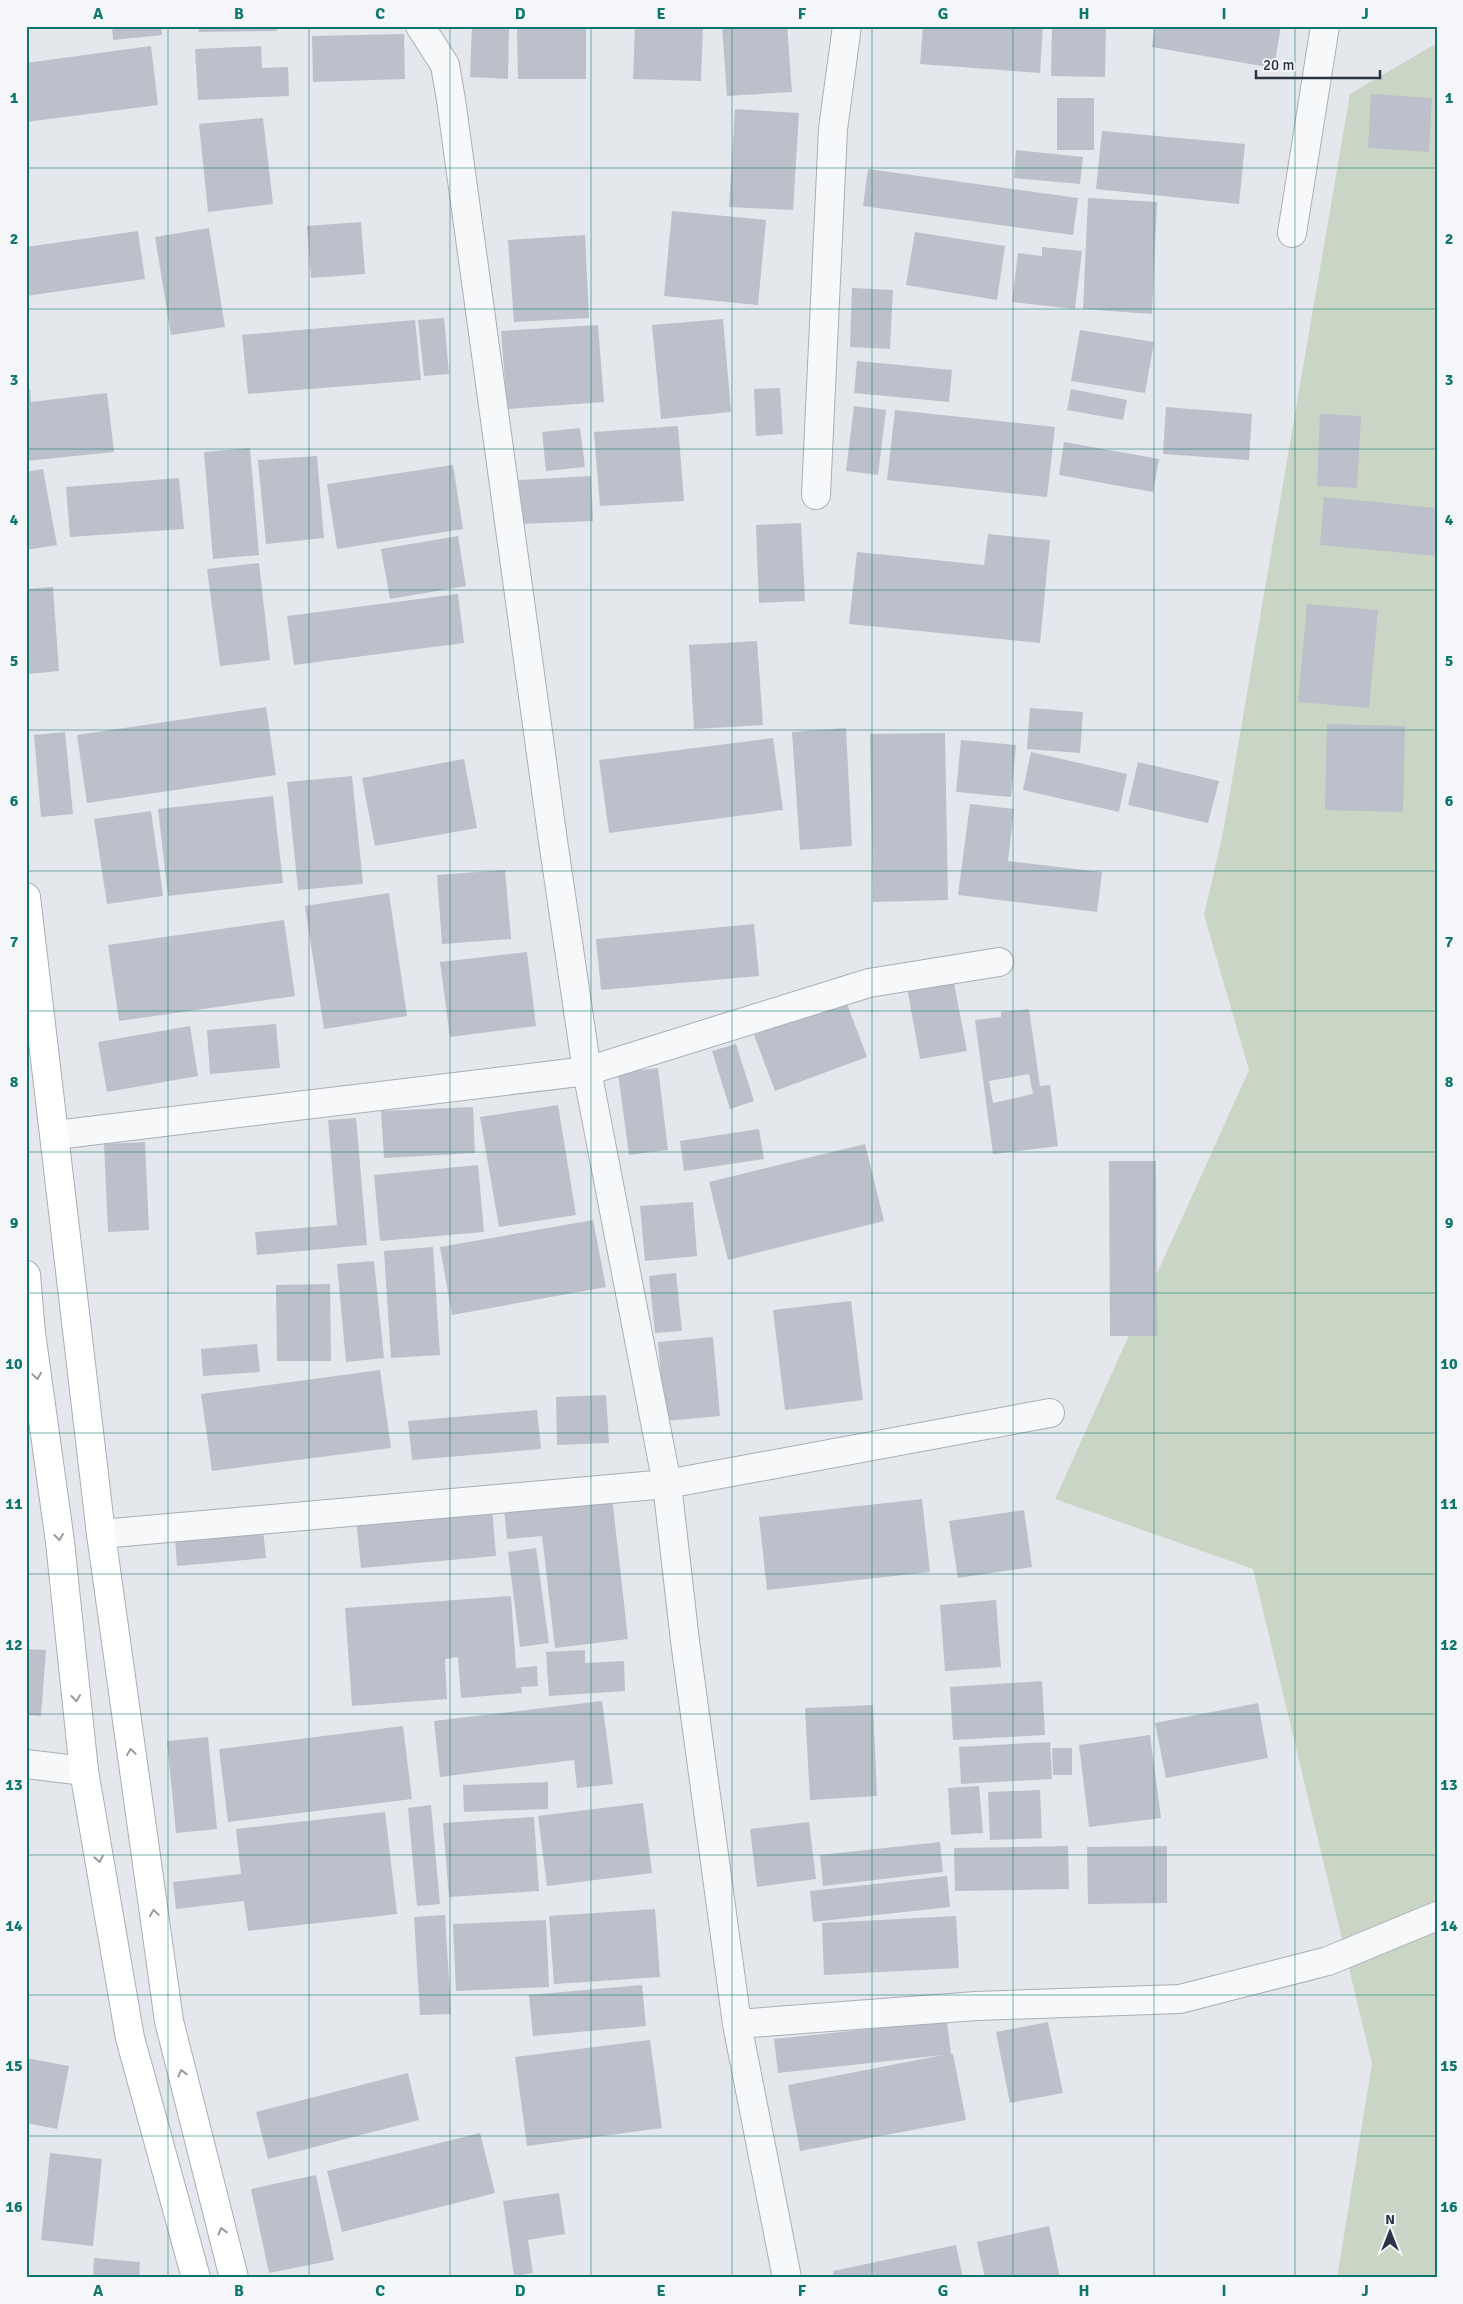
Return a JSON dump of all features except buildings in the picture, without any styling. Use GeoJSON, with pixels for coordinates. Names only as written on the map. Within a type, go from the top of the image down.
{"type":"FeatureCollection","features":[{"type":"Feature","properties":{"kind":"main road"},"geometry":{"type":"LineString","coordinates":[[26,897],[56,1135],[101,1534],[168,2020],[234,2278]]}},
{"type":"Feature","properties":{"kind":"main road"},"geometry":{"type":"LineString","coordinates":[[26,1275],[29,1333],[60,1542],[84,1771],[130,2038],[196,2278]]}},
{"type":"Feature","properties":{"kind":"street"},"geometry":{"type":"LineString","coordinates":[[420,26],[445,65],[451,100],[587,1071],[667,1484],[685,1641],[737,2024],[787,2278]]}},
{"type":"Feature","properties":{"kind":"street"},"geometry":{"type":"LineString","coordinates":[[816,495],[833,129],[847,26]]}},
{"type":"Feature","properties":{"kind":"street"},"geometry":{"type":"LineString","coordinates":[[1292,233],[1325,26]]}},
{"type":"Feature","properties":{"kind":"street"},"geometry":{"type":"LineString","coordinates":[[56,1135],[587,1071],[870,983],[999,962]]}},
{"type":"Feature","properties":{"kind":"street"},"geometry":{"type":"LineString","coordinates":[[101,1534],[667,1484],[1050,1413]]}},
{"type":"Feature","properties":{"kind":"street"},"geometry":{"type":"LineString","coordinates":[[26,1764],[84,1771]]}},
{"type":"Feature","properties":{"kind":"street"},"geometry":{"type":"LineString","coordinates":[[737,2024],[976,2006],[1180,1999],[1328,1961],[1437,1916]]}},
{"type":"Feature","properties":{"kind":"green space"},"geometry":{"type":"Polygon","coordinates":[[[1437,43],[1437,2278],[1337,2278],[1372,2064],[1253,1569],[1055,1499],[1249,1070],[1204,915],[1223,833],[1350,94],[1437,43]]]}}]}
